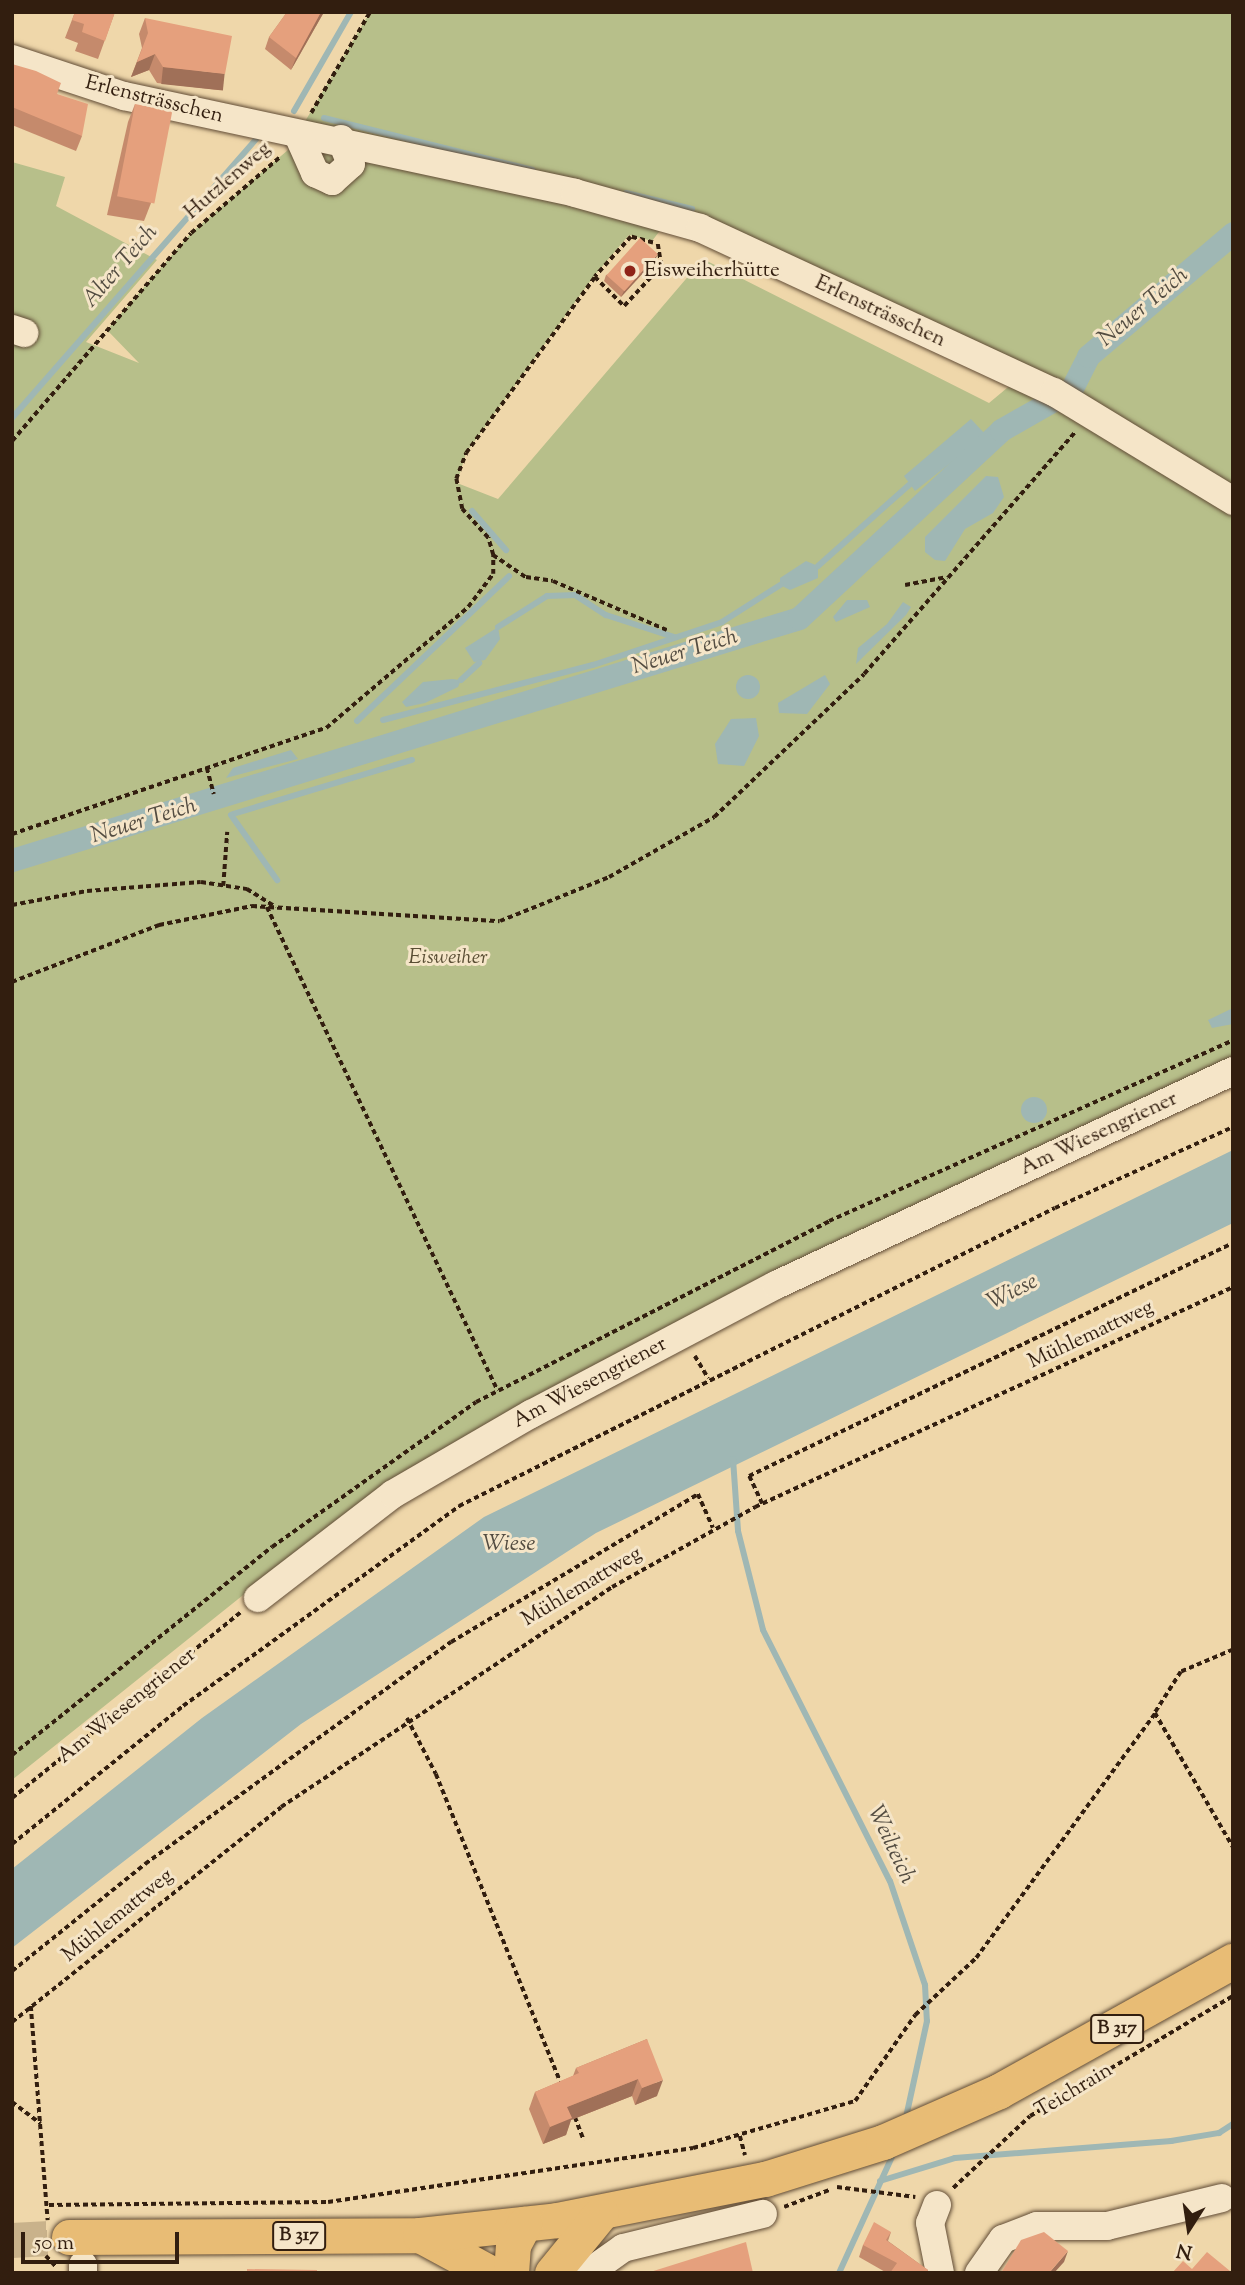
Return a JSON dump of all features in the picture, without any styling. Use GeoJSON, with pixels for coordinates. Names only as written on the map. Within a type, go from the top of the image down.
{"type":"FeatureCollection","features":[{"type":"Feature","properties":{"kind":"main road","name":"B 317"},"geometry":{"type":"LineString","coordinates":[[65,2254],[420,2235],[524,2224],[601,2213],[765,2179],[883,2143],[918,2128],[1091,2044],[1233,1961]]}},
{"type":"Feature","properties":{"kind":"main road"},"geometry":{"type":"LineString","coordinates":[[552,2273],[601,2213]]}},
{"type":"Feature","properties":{"kind":"main road"},"geometry":{"type":"LineString","coordinates":[[511,2273],[513,2245],[524,2224]]}},
{"type":"Feature","properties":{"kind":"main road"},"geometry":{"type":"LineString","coordinates":[[524,2224],[537,2273]]}},
{"type":"Feature","properties":{"kind":"main road"},"geometry":{"type":"LineString","coordinates":[[420,2235],[490,2273]]}},
{"type":"Feature","properties":{"kind":"street","name":"Erlensträsschen"},"geometry":{"type":"LineString","coordinates":[[12,59],[124,96],[298,135],[341,139],[674,221],[1070,402],[1233,501]]}},
{"type":"Feature","properties":{"kind":"street"},"geometry":{"type":"LineString","coordinates":[[298,135],[315,173],[332,181],[351,164],[341,139]]}},
{"type":"Feature","properties":{"kind":"street","name":"Am Wiesengriener"},"geometry":{"type":"LineString","coordinates":[[258,1598],[276,1578],[393,1494],[531,1413],[776,1285],[1233,1071]]}},
{"type":"Feature","properties":{"kind":"street"},"geometry":{"type":"LineString","coordinates":[[979,2273],[1003,2239],[1037,2226],[1107,2226],[1222,2199]]}},
{"type":"Feature","properties":{"kind":"street"},"geometry":{"type":"LineString","coordinates":[[937,2205],[929,2223],[940,2273]]}},
{"type":"Feature","properties":{"kind":"street"},"geometry":{"type":"LineString","coordinates":[[588,2273],[623,2248],[763,2214]]}},
{"type":"Feature","properties":{"kind":"path","name":"Hutzlenweg"},"geometry":{"type":"LineString","coordinates":[[12,441],[191,233],[298,135],[370,12]]}},
{"type":"Feature","properties":{"kind":"path"},"geometry":{"type":"LineString","coordinates":[[653,243],[674,221]]}},
{"type":"Feature","properties":{"kind":"path"},"geometry":{"type":"LineString","coordinates":[[12,834],[326,728],[468,607],[493,574],[494,555],[488,538],[462,509],[456,479],[466,453],[595,278],[631,237],[653,243]]}},
{"type":"Feature","properties":{"kind":"path"},"geometry":{"type":"LineString","coordinates":[[595,278],[624,306],[661,266],[653,243]]}},
{"type":"Feature","properties":{"kind":"path"},"geometry":{"type":"LineString","coordinates":[[13,982],[159,925],[267,907],[500,921],[610,877],[714,817],[864,674],[949,577],[1070,402]]}},
{"type":"Feature","properties":{"kind":"path"},"geometry":{"type":"LineString","coordinates":[[494,555],[526,577],[553,581],[667,630]]}},
{"type":"Feature","properties":{"kind":"path"},"geometry":{"type":"LineString","coordinates":[[905,585],[949,577]]}},
{"type":"Feature","properties":{"kind":"path"},"geometry":{"type":"LineString","coordinates":[[207,768],[214,794]]}},
{"type":"Feature","properties":{"kind":"path"},"geometry":{"type":"LineString","coordinates":[[223,886],[227,832]]}},
{"type":"Feature","properties":{"kind":"path"},"geometry":{"type":"LineString","coordinates":[[12,905],[143,885],[247,889],[278,908]]}},
{"type":"Feature","properties":{"kind":"path"},"geometry":{"type":"LineString","coordinates":[[267,907],[498,1391]]}},
{"type":"Feature","properties":{"kind":"path"},"geometry":{"type":"LineString","coordinates":[[12,1844],[183,1706],[459,1506],[708,1378],[1233,1127]]}},
{"type":"Feature","properties":{"kind":"path"},"geometry":{"type":"LineString","coordinates":[[762,1504],[749,1476],[1233,1243]]}},
{"type":"Feature","properties":{"kind":"path","name":"Mühlemattweg"},"geometry":{"type":"LineString","coordinates":[[12,2022],[281,1807],[407,1718],[715,1527],[1233,1287]]}},
{"type":"Feature","properties":{"kind":"path"},"geometry":{"type":"LineString","coordinates":[[699,1364],[708,1378]]}},
{"type":"Feature","properties":{"kind":"path"},"geometry":{"type":"LineString","coordinates":[[12,1971],[145,1864],[451,1642],[698,1494],[715,1527]]}},
{"type":"Feature","properties":{"kind":"path","name":"Am Wiesengriener"},"geometry":{"type":"LineString","coordinates":[[12,1798],[258,1598]]}},
{"type":"Feature","properties":{"kind":"path"},"geometry":{"type":"LineString","coordinates":[[49,2205],[328,2202],[693,2148],[855,2101],[915,2015],[976,1958],[1155,1713],[1181,1672],[1233,1650]]}},
{"type":"Feature","properties":{"kind":"path"},"geometry":{"type":"LineString","coordinates":[[1155,1713],[1233,1847]]}},
{"type":"Feature","properties":{"kind":"path"},"geometry":{"type":"LineString","coordinates":[[407,1718],[436,1774],[564,2089]]}},
{"type":"Feature","properties":{"kind":"path","name":"Teichrain"},"geometry":{"type":"LineString","coordinates":[[962,2179],[1007,2134],[1233,1996]]}},
{"type":"Feature","properties":{"kind":"path"},"geometry":{"type":"LineString","coordinates":[[32,2006],[49,2205],[65,2254]]}},
{"type":"Feature","properties":{"kind":"path"},"geometry":{"type":"LineString","coordinates":[[12,2102],[42,2126]]}},
{"type":"Feature","properties":{"kind":"path"},"geometry":{"type":"LineString","coordinates":[[574,2115],[584,2140]]}},
{"type":"Feature","properties":{"kind":"path"},"geometry":{"type":"LineString","coordinates":[[763,2214],[838,2187],[898,2194]]}},
{"type":"Feature","properties":{"kind":"green space","name":"Eisweiher"},"geometry":{"type":"Polygon","coordinates":[[[370,12],[1233,12],[1233,1062],[317,1536],[12,1780],[12,162],[65,177],[56,206],[157,260],[86,342],[139,363],[107,330],[191,233],[288,150],[370,12]],[[665,224],[652,241],[629,235],[594,276],[466,453],[457,483],[498,499],[703,259],[989,403],[1013,383],[665,224]]]}},
{"type":"Feature","properties":{"kind":"water"},"geometry":{"type":"Polygon","coordinates":[[[971,419],[986,435],[915,491],[904,476],[971,419]]]}},
{"type":"Feature","properties":{"kind":"water"},"geometry":{"type":"Polygon","coordinates":[[[986,476],[998,477],[1004,497],[993,513],[965,529],[945,561],[935,560],[925,552],[925,537],[986,476]]]}},
{"type":"Feature","properties":{"kind":"water"},"geometry":{"type":"Polygon","coordinates":[[[806,561],[818,566],[818,578],[790,590],[780,585],[780,578],[806,561]]]}},
{"type":"Feature","properties":{"kind":"water"},"geometry":{"type":"Polygon","coordinates":[[[847,600],[867,600],[870,607],[836,622],[833,617],[847,600]]]}},
{"type":"Feature","properties":{"kind":"water"},"geometry":{"type":"Polygon","coordinates":[[[903,602],[911,607],[906,615],[856,664],[858,648],[887,624],[903,602]]]}},
{"type":"Feature","properties":{"kind":"water"},"geometry":{"type":"Polygon","coordinates":[[[498,627],[500,639],[485,660],[474,662],[465,648],[498,627]]]}},
{"type":"Feature","properties":{"kind":"water"},"geometry":{"type":"Polygon","coordinates":[[[748,675],[756,679],[760,687],[756,695],[748,699],[740,695],[736,687],[740,679],[748,675]]]}},
{"type":"Feature","properties":{"kind":"water"},"geometry":{"type":"Polygon","coordinates":[[[825,675],[830,684],[807,714],[779,713],[778,703],[825,675]]]}},
{"type":"Feature","properties":{"kind":"water"},"geometry":{"type":"Polygon","coordinates":[[[461,680],[458,687],[425,703],[406,707],[402,702],[423,682],[461,680]]]}},
{"type":"Feature","properties":{"kind":"water"},"geometry":{"type":"Polygon","coordinates":[[[756,718],[759,736],[744,766],[718,764],[715,744],[731,719],[756,718]]]}},
{"type":"Feature","properties":{"kind":"water"},"geometry":{"type":"Polygon","coordinates":[[[291,750],[298,759],[226,778],[233,768],[291,750]]]}},
{"type":"Feature","properties":{"kind":"water"},"geometry":{"type":"Polygon","coordinates":[[[1233,1008],[1233,1024],[1212,1028],[1208,1020],[1233,1008]]]}},
{"type":"Feature","properties":{"kind":"water"},"geometry":{"type":"Polygon","coordinates":[[[1034,1097],[1043,1101],[1047,1110],[1043,1119],[1034,1123],[1025,1119],[1021,1110],[1025,1101],[1034,1097]]]}},
{"type":"Feature","properties":{"kind":"water","name":"Wiese"},"geometry":{"type":"Polygon","coordinates":[[[1233,1150],[1233,1223],[596,1533],[301,1724],[12,1948],[12,1869],[202,1718],[484,1517],[1233,1150]]]}},
{"type":"Feature","properties":{"kind":"building"},"geometry":{"type":"Polygon","coordinates":[[[75,12],[115,12],[105,41],[82,32],[84,24],[72,20],[75,12]]]}},
{"type":"Feature","properties":{"kind":"building"},"geometry":{"type":"Polygon","coordinates":[[[287,12],[321,12],[296,58],[269,37],[287,12]]]}},
{"type":"Feature","properties":{"kind":"building"},"geometry":{"type":"Polygon","coordinates":[[[145,18],[232,36],[225,74],[163,67],[155,54],[137,62],[148,33],[145,18]]]}},
{"type":"Feature","properties":{"kind":"building"},"geometry":{"type":"Polygon","coordinates":[[[12,64],[36,71],[61,83],[57,94],[88,104],[82,136],[12,107],[12,64]]]}},
{"type":"Feature","properties":{"kind":"building"},"geometry":{"type":"Polygon","coordinates":[[[135,104],[172,111],[154,204],[117,196],[135,104]]]}},
{"type":"Feature","properties":{"kind":"building","name":"Eisweiherhütte"},"geometry":{"type":"Polygon","coordinates":[[[640,238],[658,254],[624,291],[607,275],[640,238]]]}},
{"type":"Feature","properties":{"kind":"building"},"geometry":{"type":"Polygon","coordinates":[[[647,2039],[663,2080],[642,2088],[638,2079],[567,2107],[572,2118],[550,2127],[535,2092],[579,2073],[576,2068],[647,2039]]]}},
{"type":"Feature","properties":{"kind":"building"},"geometry":{"type":"Polygon","coordinates":[[[874,2222],[891,2232],[886,2240],[928,2270],[926,2273],[890,2273],[897,2263],[863,2245],[874,2222]]]}},
{"type":"Feature","properties":{"kind":"building"},"geometry":{"type":"Polygon","coordinates":[[[1044,2232],[1068,2251],[1049,2273],[1001,2273],[1021,2240],[1044,2232]]]}},
{"type":"Feature","properties":{"kind":"building"},"geometry":{"type":"Polygon","coordinates":[[[746,2242],[753,2273],[647,2273],[746,2242]]]}},
{"type":"Feature","properties":{"kind":"building"},"geometry":{"type":"Polygon","coordinates":[[[1207,2252],[1230,2271],[1229,2273],[1172,2273],[1183,2261],[1192,2269],[1207,2252]]]}},
{"type":"Feature","properties":{"kind":"building"},"geometry":{"type":"Polygon","coordinates":[[[247,2269],[317,2270],[317,2273],[247,2273],[247,2269]]]}},
{"type":"Feature","properties":{"kind":"waterway","name":"Alter Teich"},"geometry":{"type":"LineString","coordinates":[[294,111],[351,12]]}},
{"type":"Feature","properties":{"kind":"waterway"},"geometry":{"type":"LineString","coordinates":[[324,118],[533,170]]}},
{"type":"Feature","properties":{"kind":"waterway","name":"Alter Teich"},"geometry":{"type":"LineString","coordinates":[[12,418],[256,139]]}},
{"type":"Feature","properties":{"kind":"waterway"},"geometry":{"type":"LineString","coordinates":[[626,193],[692,209]]}},
{"type":"Feature","properties":{"kind":"waterway","name":"Neuer Teich"},"geometry":{"type":"LineString","coordinates":[[12,860],[799,618],[1001,430],[1071,390],[1088,356],[1233,233]]}},
{"type":"Feature","properties":{"kind":"waterway","name":"Neuer Teich"},"geometry":{"type":"LineString","coordinates":[[986,435],[998,432]]}},
{"type":"Feature","properties":{"kind":"waterway"},"geometry":{"type":"LineString","coordinates":[[818,566],[910,484]]}},
{"type":"Feature","properties":{"kind":"waterway"},"geometry":{"type":"LineString","coordinates":[[472,511],[506,550]]}},
{"type":"Feature","properties":{"kind":"waterway"},"geometry":{"type":"LineString","coordinates":[[357,721],[509,576]]}},
{"type":"Feature","properties":{"kind":"waterway"},"geometry":{"type":"LineString","coordinates":[[383,720],[593,665],[722,622],[780,585]]}},
{"type":"Feature","properties":{"kind":"waterway"},"geometry":{"type":"LineString","coordinates":[[498,627],[547,596],[575,595],[606,615],[674,637]]}},
{"type":"Feature","properties":{"kind":"waterway"},"geometry":{"type":"LineString","coordinates":[[461,680],[479,663]]}},
{"type":"Feature","properties":{"kind":"waterway"},"geometry":{"type":"LineString","coordinates":[[233,814],[412,760]]}},
{"type":"Feature","properties":{"kind":"waterway"},"geometry":{"type":"LineString","coordinates":[[231,815],[277,880]]}},
{"type":"Feature","properties":{"kind":"waterway","name":"Weilteich"},"geometry":{"type":"LineString","coordinates":[[733,1459],[738,1531],[763,1630],[890,1881],[925,1985],[927,2021],[906,2117]]}},
{"type":"Feature","properties":{"kind":"waterway"},"geometry":{"type":"LineString","coordinates":[[880,2181],[955,2158],[1171,2141],[1219,2133],[1233,2124]]}},
{"type":"Feature","properties":{"kind":"waterway","name":"Weilteich"},"geometry":{"type":"LineString","coordinates":[[839,2273],[895,2150]]}},
{"type":"Feature","properties":{"kind":"tunnel"},"geometry":{"type":"LineString","coordinates":[[12,2240],[69,2237]]}},
{"type":"Feature","properties":{"kind":"place","name":"Eisweiherhütte"},"geometry":{"type":"Point","coordinates":[630,271]}}]}
